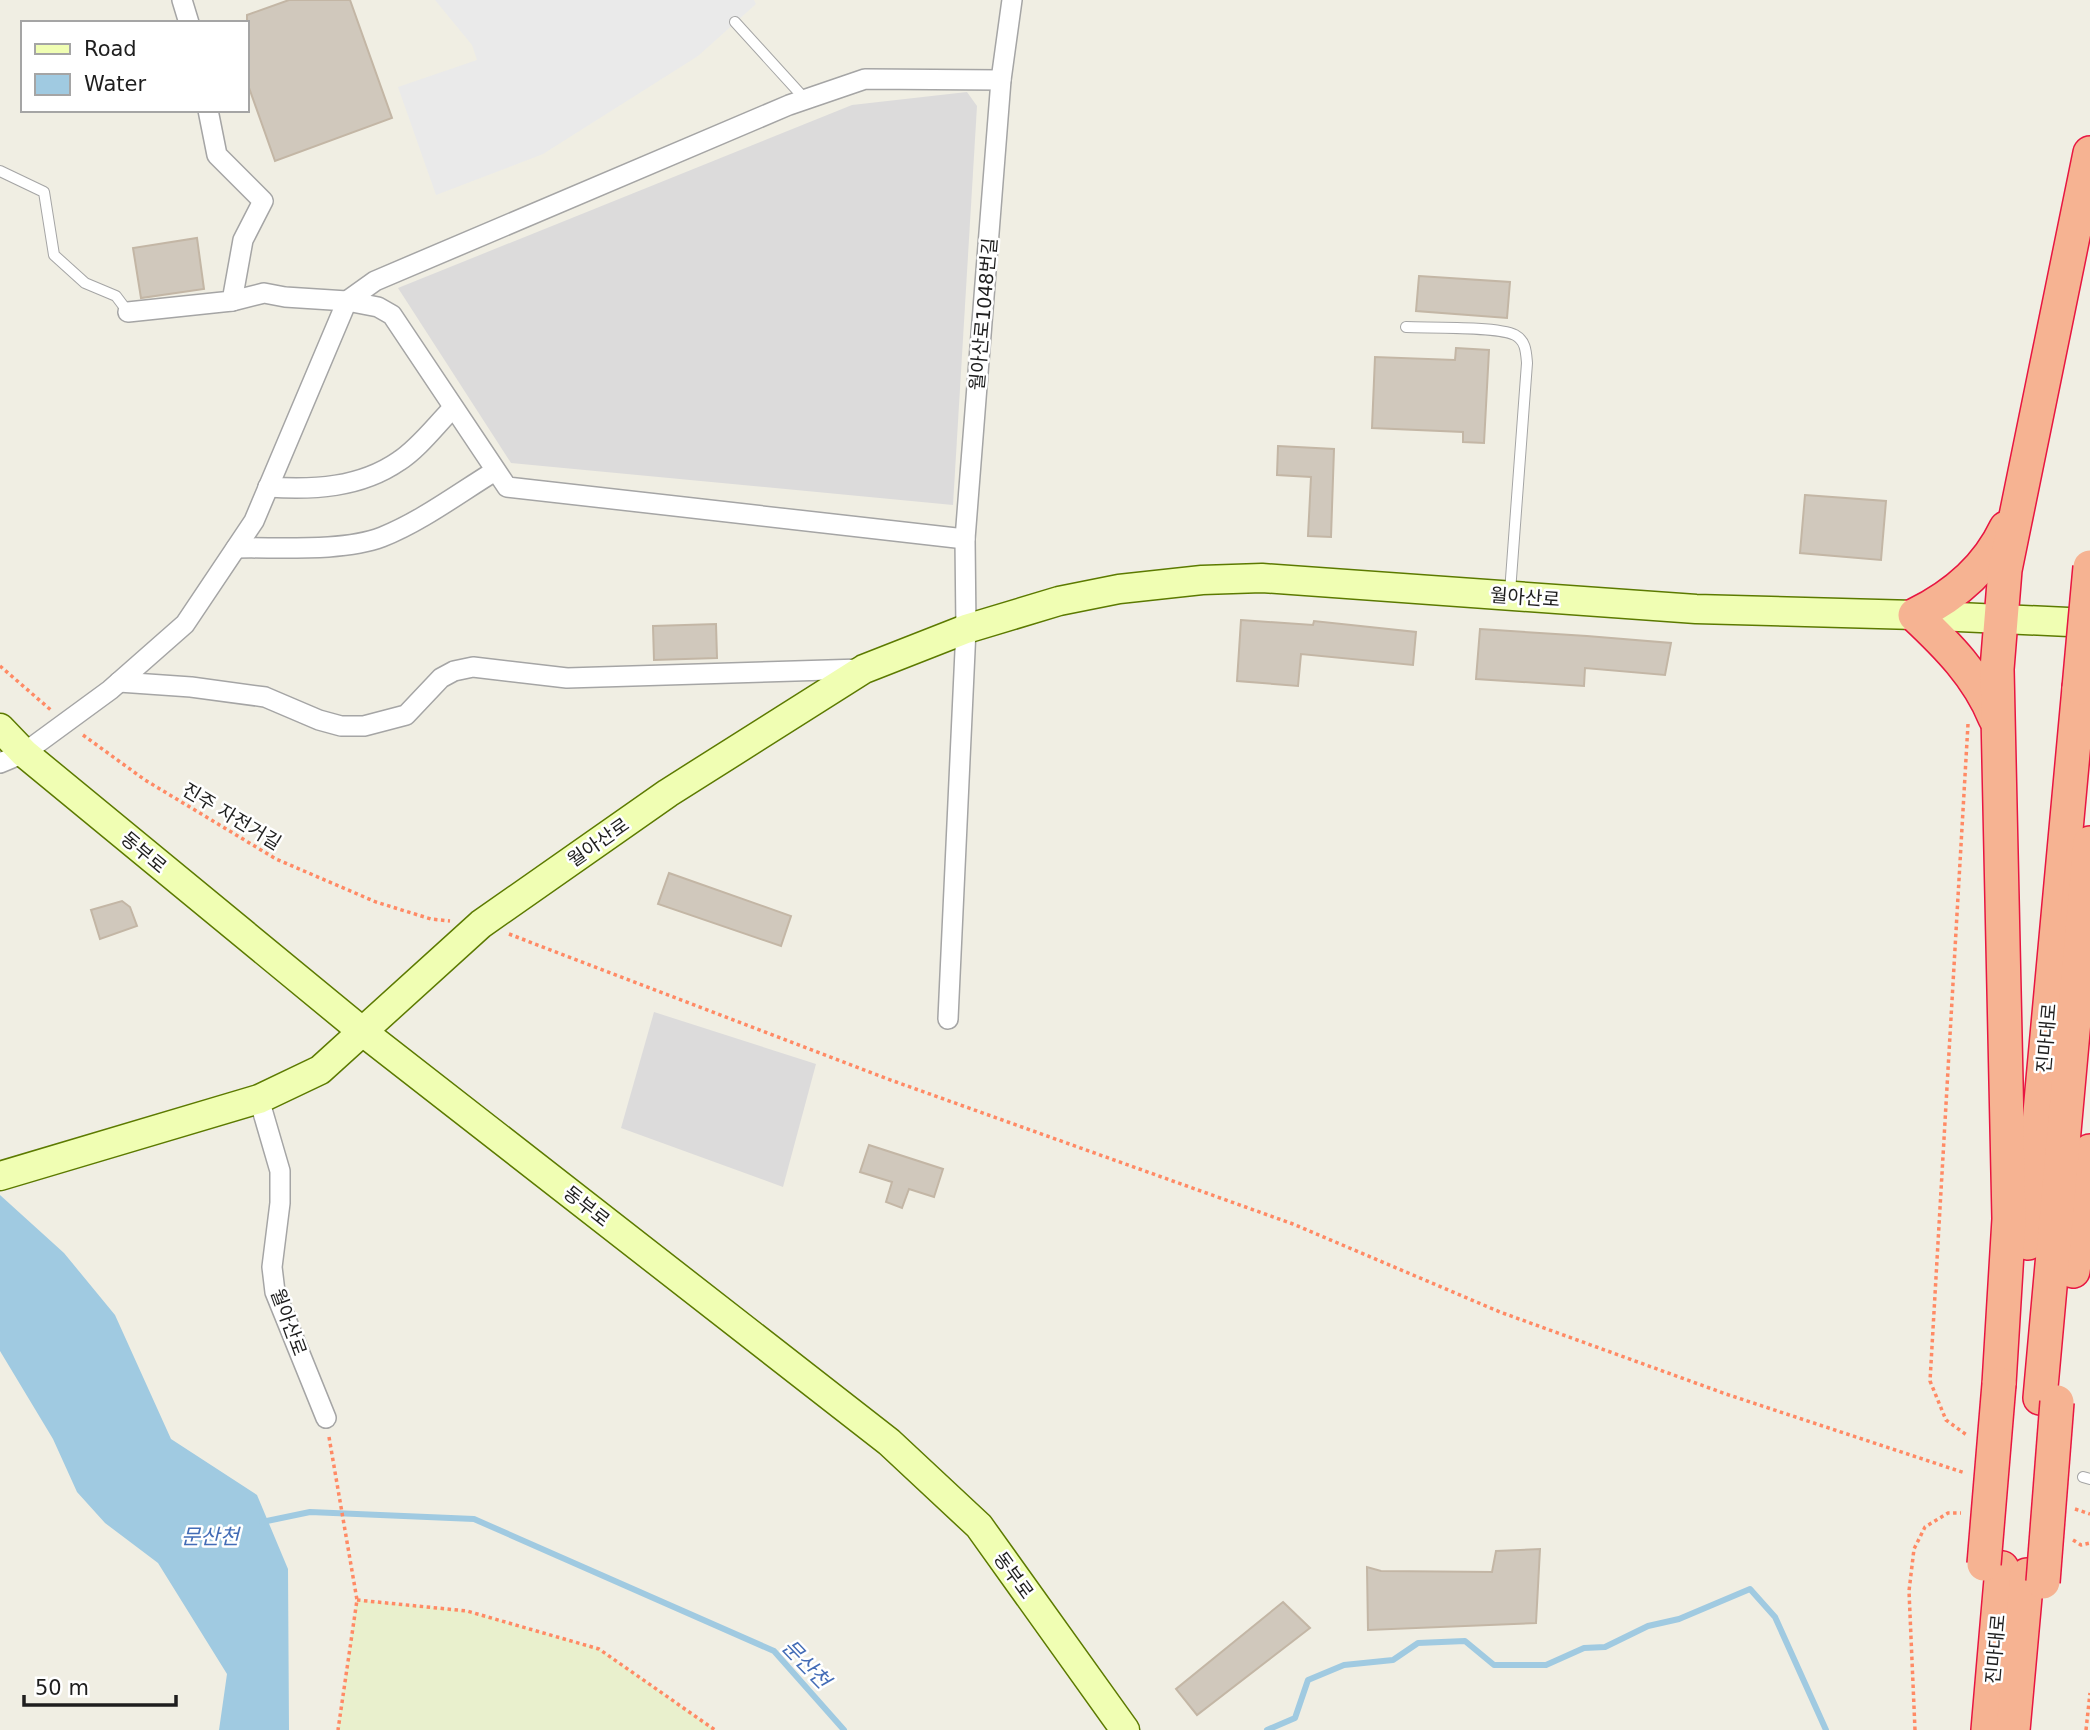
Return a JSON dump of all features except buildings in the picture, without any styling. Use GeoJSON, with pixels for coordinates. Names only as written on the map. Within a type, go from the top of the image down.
{"type":"FeatureCollection","features":[{"type":"Feature","properties":{"kind":"highway"},"geometry":{"type":"LineString","coordinates":[[1983,718],[1997,669],[2005,570],[2090,153]]}},
{"type":"Feature","properties":{"kind":"highway"},"geometry":{"type":"LineString","coordinates":[[2014,1572],[2028,1393],[2009,1219],[1983,718],[1979,685],[1963,664],[1915,615],[1938,604],[1959,589],[1988,558],[2005,531],[2020,497]]}},
{"type":"Feature","properties":{"kind":"highway","name":"진마대로"},"geometry":{"type":"LineString","coordinates":[[2028,1393],[2078,688],[2090,567]]}},
{"type":"Feature","properties":{"kind":"highway","name":"진마대로"},"geometry":{"type":"LineString","coordinates":[[2028,1393],[2090,843]]}},
{"type":"Feature","properties":{"kind":"highway"},"geometry":{"type":"LineString","coordinates":[[2005,1670],[2028,1393],[2090,1151]]}},
{"type":"Feature","properties":{"kind":"highway","name":"진마대로"},"geometry":{"type":"LineString","coordinates":[[1988,1730],[2005,1670],[2014,1572]]}},
{"type":"Feature","properties":{"kind":"highway","name":"진마대로"},"geometry":{"type":"LineString","coordinates":[[2005,1670],[2013,1730]]}},
{"type":"Feature","properties":{"kind":"main road","name":"월아산로"},"geometry":{"type":"LineString","coordinates":[[0,1176],[259,1099],[320,1070],[481,924],[668,793],[864,669],[966,629],[1059,601],[1119,589],[1202,580],[1262,579],[1696,609],[2090,623]]}},
{"type":"Feature","properties":{"kind":"main road","name":"동부로"},"geometry":{"type":"LineString","coordinates":[[0,728],[12,758],[889,1442],[979,1526],[1125,1730]]}},
{"type":"Feature","properties":{"kind":"street"},"geometry":{"type":"LineString","coordinates":[[182,0],[188,21]]}},
{"type":"Feature","properties":{"kind":"street","name":"월아산로1048번길"},"geometry":{"type":"LineString","coordinates":[[966,629],[965,538],[1002,80],[1012,0]]}},
{"type":"Feature","properties":{"kind":"street"},"geometry":{"type":"LineString","coordinates":[[12,758],[119,682],[185,624],[254,521],[347,301],[375,281],[805,99],[865,79],[1002,80]]}},
{"type":"Feature","properties":{"kind":"street"},"geometry":{"type":"LineString","coordinates":[[208,112],[218,155],[263,201],[243,240],[232,301]]}},
{"type":"Feature","properties":{"kind":"street"},"geometry":{"type":"LineString","coordinates":[[128,312],[232,301],[264,293],[347,301],[378,307],[392,315],[507,487],[965,538]]}},
{"type":"Feature","properties":{"kind":"street"},"geometry":{"type":"LineString","coordinates":[[268,487],[308,490],[367,477],[399,461],[453,408]]}},
{"type":"Feature","properties":{"kind":"street"},"geometry":{"type":"LineString","coordinates":[[236,548],[353,544],[381,537],[410,523],[495,471]]}},
{"type":"Feature","properties":{"kind":"street"},"geometry":{"type":"LineString","coordinates":[[948,1019],[966,629]]}},
{"type":"Feature","properties":{"kind":"street"},"geometry":{"type":"LineString","coordinates":[[119,682],[191,687],[265,697],[319,720],[341,726],[364,726],[406,715],[441,678],[454,671],[473,667],[567,678],[864,669]]}},
{"type":"Feature","properties":{"kind":"street","name":"월아산로"},"geometry":{"type":"LineString","coordinates":[[259,1099],[280,1171],[272,1267],[275,1292],[326,1418]]}},
{"type":"Feature","properties":{"kind":"lane"},"geometry":{"type":"LineString","coordinates":[[735,22],[805,99]]}},
{"type":"Feature","properties":{"kind":"lane"},"geometry":{"type":"LineString","coordinates":[[0,171],[44,191],[54,255],[85,283],[116,296],[128,312]]}},
{"type":"Feature","properties":{"kind":"lane"},"geometry":{"type":"LineString","coordinates":[[1406,327],[1499,330],[1516,335],[1525,346],[1527,363],[1510,596]]}},
{"type":"Feature","properties":{"kind":"path","name":"진주 자전거길"},"geometry":{"type":"LineString","coordinates":[[0,666],[38,702],[145,780],[276,859],[376,902],[430,919],[481,924],[885,1078],[1293,1224],[1500,1312],[1726,1394],[1972,1475]]}},
{"type":"Feature","properties":{"kind":"path"},"geometry":{"type":"LineString","coordinates":[[1974,1441],[1946,1420],[1930,1381],[1983,718]]}},
{"type":"Feature","properties":{"kind":"path"},"geometry":{"type":"LineString","coordinates":[[326,1418],[357,1600],[338,1730]]}},
{"type":"Feature","properties":{"kind":"path"},"geometry":{"type":"LineString","coordinates":[[2064,1505],[2090,1514]]}},
{"type":"Feature","properties":{"kind":"path"},"geometry":{"type":"LineString","coordinates":[[1915,1730],[1909,1591],[1914,1549],[1925,1527],[1948,1513],[1972,1514]]}},
{"type":"Feature","properties":{"kind":"path"},"geometry":{"type":"LineString","coordinates":[[2072,1540],[2081,1545],[2090,1543]]}},
{"type":"Feature","properties":{"kind":"path"},"geometry":{"type":"LineString","coordinates":[[357,1600],[467,1611],[599,1649],[715,1730]]}},
{"type":"Feature","properties":{"kind":"path"},"geometry":{"type":"LineString","coordinates":[[2086,1730],[2090,1693]]}},
{"type":"Feature","properties":{"kind":"shaded area"},"geometry":{"type":"Polygon","coordinates":[[[435,0],[754,0],[756,4],[698,56],[543,154],[436,195],[398,87],[477,60],[472,45],[435,0]]]}},
{"type":"Feature","properties":{"kind":"shaded area"},"geometry":{"type":"Polygon","coordinates":[[[967,92],[977,106],[953,505],[511,463],[398,288],[852,105],[967,92]]]}},
{"type":"Feature","properties":{"kind":"shaded area"},"geometry":{"type":"Polygon","coordinates":[[[654,1012],[816,1064],[783,1187],[621,1128],[654,1012]]]}},
{"type":"Feature","properties":{"kind":"green space"},"geometry":{"type":"Polygon","coordinates":[[[357,1600],[467,1611],[599,1649],[715,1730],[338,1730],[357,1600]]]}},
{"type":"Feature","properties":{"kind":"water","name":"문산천"},"geometry":{"type":"Polygon","coordinates":[[[0,1195],[64,1253],[115,1315],[171,1439],[257,1495],[288,1569],[289,1730],[219,1730],[227,1674],[158,1563],[105,1523],[77,1492],[53,1439],[0,1351],[0,1195]]]}},
{"type":"Feature","properties":{"kind":"waterway","name":"문산천"},"geometry":{"type":"LineString","coordinates":[[262,1522],[310,1512],[474,1519],[774,1651],[844,1730]]}},
{"type":"Feature","properties":{"kind":"waterway"},"geometry":{"type":"LineString","coordinates":[[1267,1730],[1295,1718],[1308,1680],[1344,1665],[1393,1660],[1418,1643],[1465,1641],[1494,1665],[1546,1665],[1584,1648],[1605,1647],[1648,1626],[1679,1619],[1750,1589],[1775,1617],[1826,1730]]}}]}
